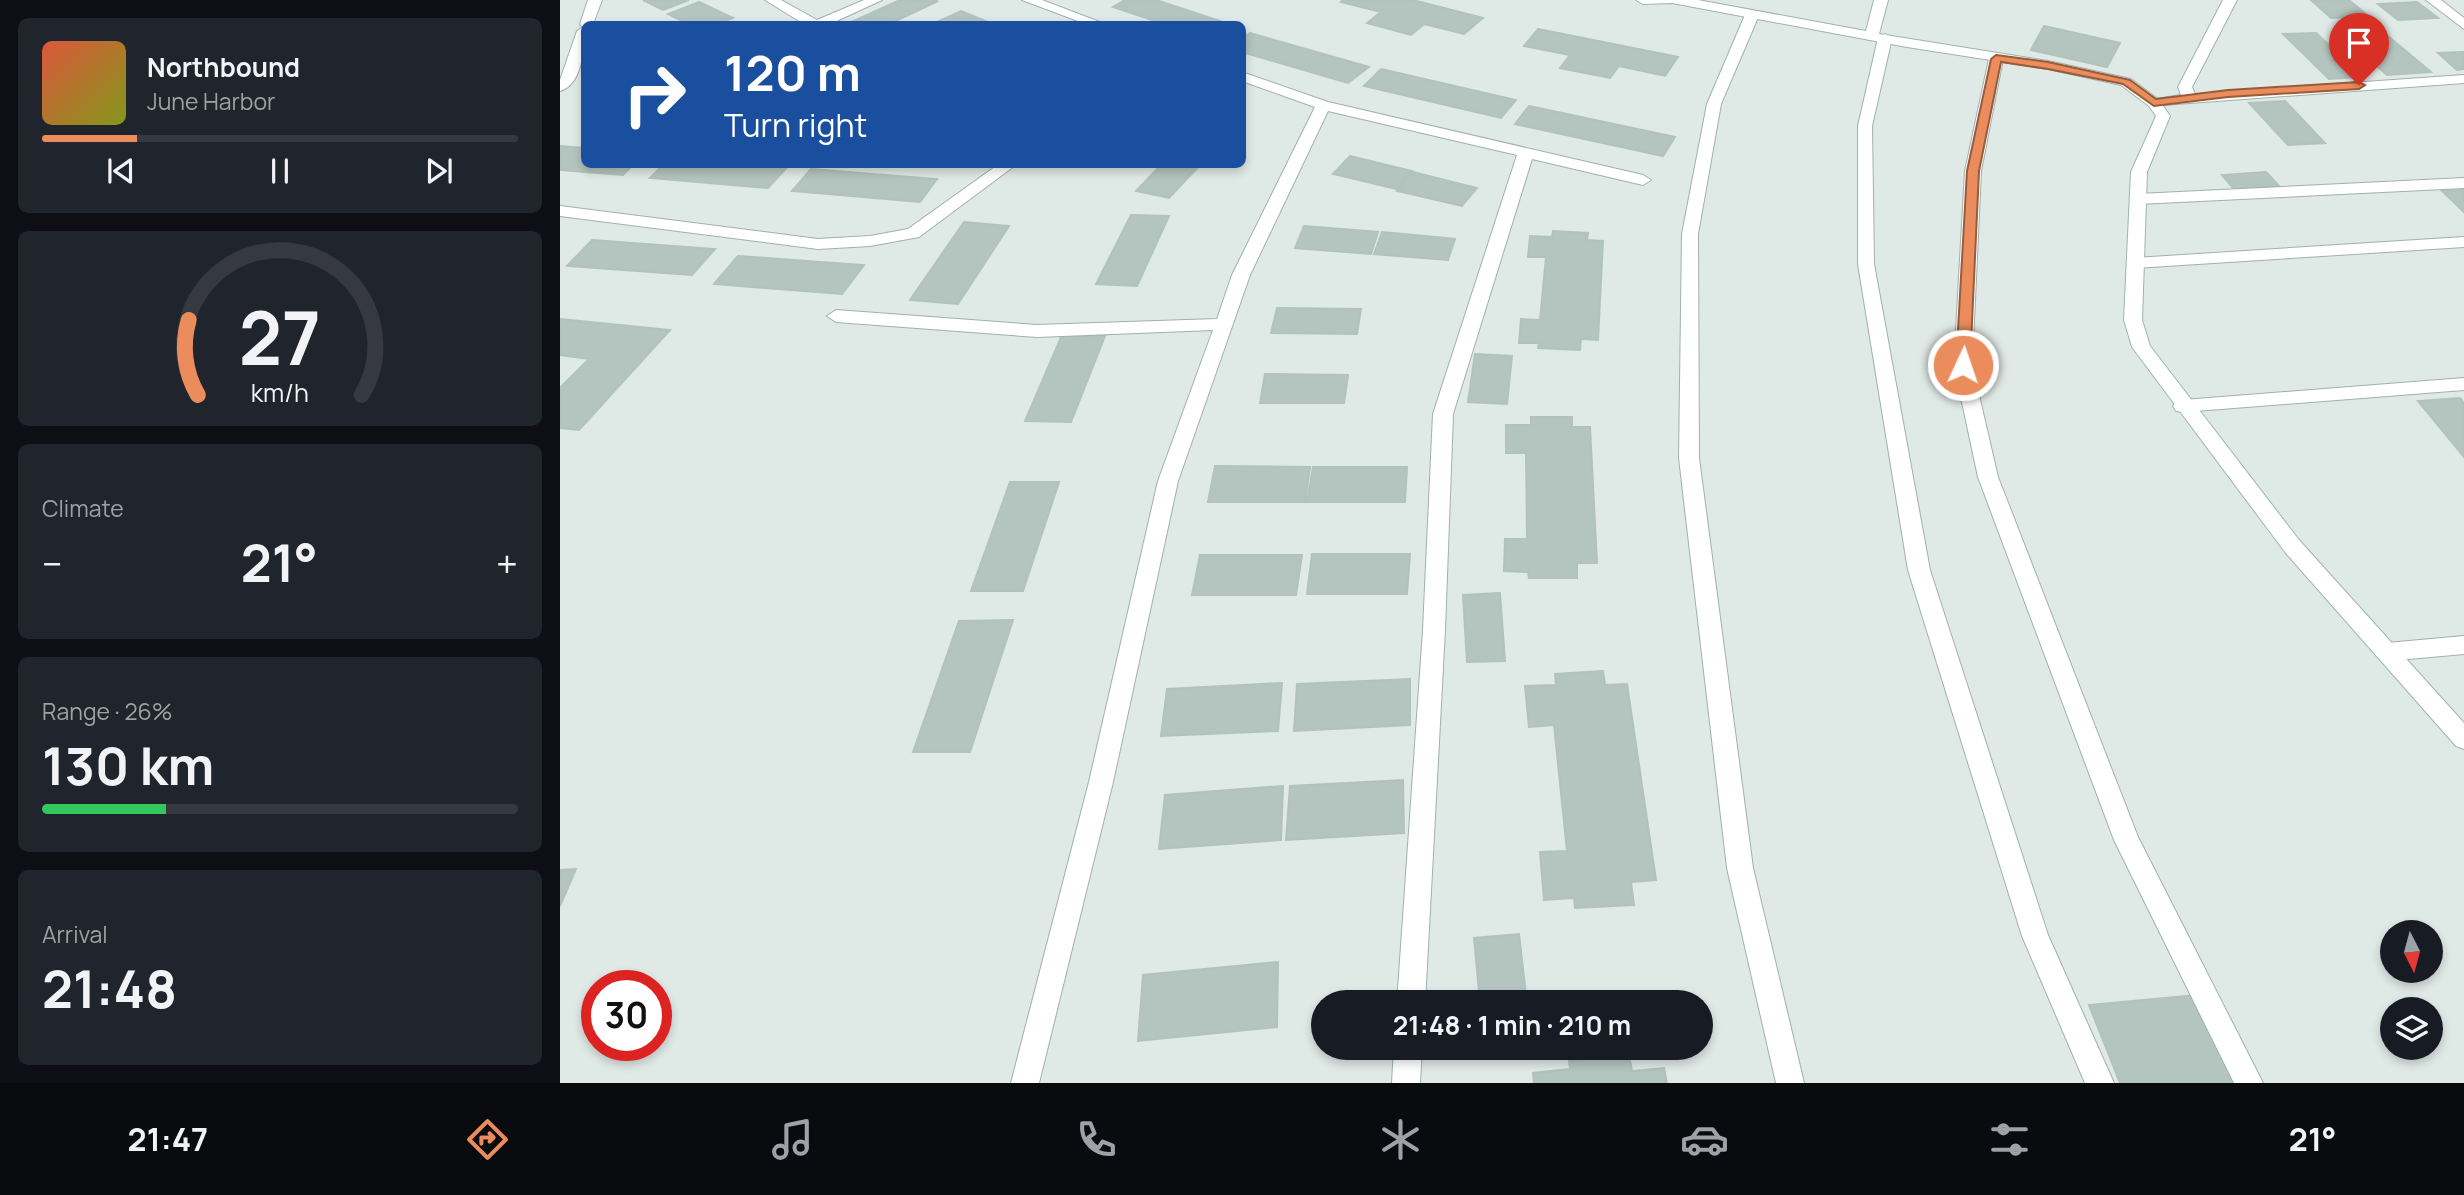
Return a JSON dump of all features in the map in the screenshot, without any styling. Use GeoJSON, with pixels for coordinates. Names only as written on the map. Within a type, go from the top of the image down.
{"type":"FeatureCollection","features":[{"type":"Feature","properties":{"kind":"street"},"geometry":{"type":"LineString","coordinates":[[588,21],[595,0]]}},
{"type":"Feature","properties":{"kind":"street"},"geometry":{"type":"LineString","coordinates":[[772,0],[808,21]]}},
{"type":"Feature","properties":{"kind":"street"},"geometry":{"type":"LineString","coordinates":[[827,21],[875,0]]}},
{"type":"Feature","properties":{"kind":"street"},"geometry":{"type":"LineString","coordinates":[[1029,0],[1089,21]]}},
{"type":"Feature","properties":{"kind":"street"},"geometry":{"type":"LineString","coordinates":[[1643,0],[1668,0]]}},
{"type":"Feature","properties":{"kind":"street"},"geometry":{"type":"LineString","coordinates":[[1677,0],[1996,59],[2048,65],[2126,82],[2154,103],[2163,116],[2139,172],[2137,199],[2133,320],[2141,347],[2183,406],[2292,546],[2464,740]]}},
{"type":"Feature","properties":{"kind":"street"},"geometry":{"type":"LineString","coordinates":[[1881,0],[1865,126],[1866,264],[1919,570],[2035,936],[2100,1083]]}},
{"type":"Feature","properties":{"kind":"street"},"geometry":{"type":"LineString","coordinates":[[2189,97],[2185,87],[2231,0]]}},
{"type":"Feature","properties":{"kind":"street"},"geometry":{"type":"LineString","coordinates":[[2433,0],[2464,24]]}},
{"type":"Feature","properties":{"kind":"street"},"geometry":{"type":"LineString","coordinates":[[1752,15],[1714,104],[1690,234],[1689,457],[1740,867],[1790,1083]]}},
{"type":"Feature","properties":{"kind":"street"},"geometry":{"type":"LineString","coordinates":[[564,84],[581,39]]}},
{"type":"Feature","properties":{"kind":"street"},"geometry":{"type":"LineString","coordinates":[[1996,59],[1973,171],[1963,365],[1988,477],[2127,840],[2249,1083]]}},
{"type":"Feature","properties":{"kind":"street"},"geometry":{"type":"LineString","coordinates":[[1246,77],[1323,105],[1643,180]]}},
{"type":"Feature","properties":{"kind":"street"},"geometry":{"type":"LineString","coordinates":[[2154,103],[2189,97],[2464,79]]}},
{"type":"Feature","properties":{"kind":"street"},"geometry":{"type":"LineString","coordinates":[[1025,1083],[1101,782],[1168,481],[1241,275],[1323,105]]}},
{"type":"Feature","properties":{"kind":"street"},"geometry":{"type":"LineString","coordinates":[[1411,990],[1434,629],[1443,414],[1526,152]]}},
{"type":"Feature","properties":{"kind":"street"},"geometry":{"type":"LineString","coordinates":[[560,211],[818,244],[870,242],[913,233],[1004,168]]}},
{"type":"Feature","properties":{"kind":"street"},"geometry":{"type":"LineString","coordinates":[[2137,199],[2464,183]]}},
{"type":"Feature","properties":{"kind":"street"},"geometry":{"type":"LineString","coordinates":[[2135,263],[2464,242]]}},
{"type":"Feature","properties":{"kind":"street"},"geometry":{"type":"LineString","coordinates":[[836,316],[1037,331],[1224,324]]}},
{"type":"Feature","properties":{"kind":"street"},"geometry":{"type":"LineString","coordinates":[[2183,406],[2464,384]]}},
{"type":"Feature","properties":{"kind":"street"},"geometry":{"type":"LineString","coordinates":[[2387,653],[2464,645]]}},
{"type":"Feature","properties":{"kind":"street"},"geometry":{"type":"LineString","coordinates":[[1406,1083],[1407,1060]]}},
{"type":"Feature","properties":{"kind":"building"},"geometry":{"type":"Polygon","coordinates":[[[643,0],[689,0],[663,10],[643,0]]]}},
{"type":"Feature","properties":{"kind":"building"},"geometry":{"type":"Polygon","coordinates":[[[900,0],[938,1],[895,21],[854,21],[900,0]]]}},
{"type":"Feature","properties":{"kind":"building"},"geometry":{"type":"Polygon","coordinates":[[[1125,0],[1156,0],[1220,21],[1155,21],[1113,7],[1125,0]]]}},
{"type":"Feature","properties":{"kind":"building"},"geometry":{"type":"Polygon","coordinates":[[[1413,0],[1483,18],[1464,34],[1424,24],[1411,35],[1367,23],[1381,12],[1341,2],[1413,0]]]}},
{"type":"Feature","properties":{"kind":"building"},"geometry":{"type":"Polygon","coordinates":[[[2311,0],[2349,0],[2368,16],[2331,18],[2311,0]]]}},
{"type":"Feature","properties":{"kind":"building"},"geometry":{"type":"Polygon","coordinates":[[[699,2],[733,18],[726,21],[683,21],[668,14],[699,2]]]}},
{"type":"Feature","properties":{"kind":"building"},"geometry":{"type":"Polygon","coordinates":[[[2417,2],[2438,18],[2398,20],[2378,4],[2417,2]]]}},
{"type":"Feature","properties":{"kind":"building"},"geometry":{"type":"Polygon","coordinates":[[[961,11],[986,21],[939,21],[961,11]]]}},
{"type":"Feature","properties":{"kind":"building"},"geometry":{"type":"Polygon","coordinates":[[[2044,26],[2120,43],[2107,67],[2031,50],[2044,26]]]}},
{"type":"Feature","properties":{"kind":"building"},"geometry":{"type":"Polygon","coordinates":[[[2377,27],[2431,72],[2387,75],[2335,29],[2377,27]]]}},
{"type":"Feature","properties":{"kind":"building"},"geometry":{"type":"Polygon","coordinates":[[[1538,29],[1678,57],[1665,76],[1619,66],[1610,78],[1560,68],[1570,55],[1524,46],[1538,29]]]}},
{"type":"Feature","properties":{"kind":"building"},"geometry":{"type":"Polygon","coordinates":[[[1250,33],[1369,67],[1348,83],[1246,53],[1246,36],[1250,33]]]}},
{"type":"Feature","properties":{"kind":"building"},"geometry":{"type":"Polygon","coordinates":[[[2316,33],[2363,77],[2329,79],[2283,34],[2316,33]]]}},
{"type":"Feature","properties":{"kind":"building"},"geometry":{"type":"Polygon","coordinates":[[[2464,52],[2464,69],[2457,70],[2438,53],[2464,52]]]}},
{"type":"Feature","properties":{"kind":"building"},"geometry":{"type":"Polygon","coordinates":[[[1381,69],[1516,100],[1501,118],[1364,86],[1381,69]]]}},
{"type":"Feature","properties":{"kind":"building"},"geometry":{"type":"Polygon","coordinates":[[[2285,101],[2325,143],[2288,145],[2249,103],[2285,101]]]}},
{"type":"Feature","properties":{"kind":"building"},"geometry":{"type":"Polygon","coordinates":[[[1529,106],[1675,137],[1663,156],[1515,124],[1529,106]]]}},
{"type":"Feature","properties":{"kind":"building"},"geometry":{"type":"Polygon","coordinates":[[[560,146],[581,148],[581,168],[630,168],[623,175],[560,170],[560,146]]]}},
{"type":"Feature","properties":{"kind":"building"},"geometry":{"type":"Polygon","coordinates":[[[1350,156],[1412,171],[1396,189],[1333,174],[1350,156]]]}},
{"type":"Feature","properties":{"kind":"building"},"geometry":{"type":"Polygon","coordinates":[[[660,168],[786,168],[768,188],[650,178],[660,168]]]}},
{"type":"Feature","properties":{"kind":"building"},"geometry":{"type":"Polygon","coordinates":[[[1158,168],[1197,168],[1169,198],[1136,191],[1158,168]]]}},
{"type":"Feature","properties":{"kind":"building"},"geometry":{"type":"Polygon","coordinates":[[[811,169],[937,179],[920,202],[792,191],[811,169]]]}},
{"type":"Feature","properties":{"kind":"building"},"geometry":{"type":"Polygon","coordinates":[[[1413,172],[1477,188],[1462,206],[1397,191],[1413,172]]]}},
{"type":"Feature","properties":{"kind":"building"},"geometry":{"type":"Polygon","coordinates":[[[2266,172],[2279,186],[2234,189],[2222,175],[2266,172]]]}},
{"type":"Feature","properties":{"kind":"building"},"geometry":{"type":"Polygon","coordinates":[[[2464,190],[2464,212],[2442,191],[2464,190]]]}},
{"type":"Feature","properties":{"kind":"building"},"geometry":{"type":"Polygon","coordinates":[[[1131,215],[1169,216],[1137,286],[1096,284],[1131,215]]]}},
{"type":"Feature","properties":{"kind":"building"},"geometry":{"type":"Polygon","coordinates":[[[964,222],[1009,226],[958,304],[910,300],[964,222]]]}},
{"type":"Feature","properties":{"kind":"building"},"geometry":{"type":"Polygon","coordinates":[[[1304,226],[1378,232],[1371,254],[1295,248],[1304,226]]]}},
{"type":"Feature","properties":{"kind":"building"},"geometry":{"type":"Polygon","coordinates":[[[1553,231],[1588,233],[1587,240],[1603,241],[1598,340],[1581,339],[1580,350],[1538,348],[1539,343],[1519,343],[1521,319],[1540,320],[1546,257],[1528,257],[1530,236],[1552,237],[1553,231]]]}},
{"type":"Feature","properties":{"kind":"building"},"geometry":{"type":"Polygon","coordinates":[[[1382,232],[1455,239],[1448,260],[1374,254],[1382,232]]]}},
{"type":"Feature","properties":{"kind":"building"},"geometry":{"type":"Polygon","coordinates":[[[592,240],[715,249],[692,275],[567,266],[592,240]]]}},
{"type":"Feature","properties":{"kind":"building"},"geometry":{"type":"Polygon","coordinates":[[[738,256],[864,265],[842,294],[714,284],[738,256]]]}},
{"type":"Feature","properties":{"kind":"building"},"geometry":{"type":"Polygon","coordinates":[[[1277,308],[1361,309],[1357,334],[1271,333],[1277,308]]]}},
{"type":"Feature","properties":{"kind":"building"},"geometry":{"type":"Polygon","coordinates":[[[560,319],[670,330],[579,430],[560,428],[560,388],[589,359],[560,355],[560,319]]]}},
{"type":"Feature","properties":{"kind":"building"},"geometry":{"type":"Polygon","coordinates":[[[1062,335],[1105,336],[1071,422],[1025,421],[1062,335]]]}},
{"type":"Feature","properties":{"kind":"building"},"geometry":{"type":"Polygon","coordinates":[[[1475,354],[1512,356],[1507,404],[1468,402],[1475,354]]]}},
{"type":"Feature","properties":{"kind":"building"},"geometry":{"type":"Polygon","coordinates":[[[1265,374],[1348,375],[1344,403],[1260,403],[1265,374]]]}},
{"type":"Feature","properties":{"kind":"building"},"geometry":{"type":"Polygon","coordinates":[[[2460,398],[2464,403],[2464,457],[2418,401],[2460,398]]]}},
{"type":"Feature","properties":{"kind":"building"},"geometry":{"type":"Polygon","coordinates":[[[1531,417],[1572,417],[1572,427],[1590,427],[1597,563],[1577,563],[1577,578],[1529,578],[1528,572],[1504,571],[1505,539],[1527,539],[1526,453],[1506,453],[1506,425],[1531,425],[1531,417]]]}},
{"type":"Feature","properties":{"kind":"building"},"geometry":{"type":"Polygon","coordinates":[[[1215,466],[1310,467],[1305,502],[1208,502],[1215,466]]]}},
{"type":"Feature","properties":{"kind":"building"},"geometry":{"type":"Polygon","coordinates":[[[1313,467],[1407,467],[1405,502],[1307,502],[1313,467]]]}},
{"type":"Feature","properties":{"kind":"building"},"geometry":{"type":"Polygon","coordinates":[[[1010,482],[1059,482],[1023,591],[971,591],[1010,482]]]}},
{"type":"Feature","properties":{"kind":"building"},"geometry":{"type":"Polygon","coordinates":[[[1312,554],[1410,554],[1407,594],[1307,594],[1312,554]]]}},
{"type":"Feature","properties":{"kind":"building"},"geometry":{"type":"Polygon","coordinates":[[[1200,555],[1302,555],[1296,595],[1192,595],[1200,555]]]}},
{"type":"Feature","properties":{"kind":"building"},"geometry":{"type":"Polygon","coordinates":[[[1500,593],[1505,661],[1467,662],[1463,595],[1500,593]]]}},
{"type":"Feature","properties":{"kind":"building"},"geometry":{"type":"Polygon","coordinates":[[[1013,620],[970,752],[913,752],[959,621],[1013,620]]]}},
{"type":"Feature","properties":{"kind":"building"},"geometry":{"type":"Polygon","coordinates":[[[1603,671],[1605,685],[1627,684],[1656,880],[1631,882],[1634,905],[1575,908],[1574,898],[1544,900],[1540,852],[1567,851],[1554,725],[1529,727],[1525,686],[1556,685],[1555,674],[1603,671]]]}},
{"type":"Feature","properties":{"kind":"building"},"geometry":{"type":"Polygon","coordinates":[[[1410,679],[1410,725],[1294,731],[1297,684],[1410,679]]]}},
{"type":"Feature","properties":{"kind":"building"},"geometry":{"type":"Polygon","coordinates":[[[1282,683],[1278,731],[1161,736],[1167,689],[1282,683]]]}},
{"type":"Feature","properties":{"kind":"building"},"geometry":{"type":"Polygon","coordinates":[[[1403,780],[1404,833],[1286,840],[1290,786],[1403,780]]]}},
{"type":"Feature","properties":{"kind":"building"},"geometry":{"type":"Polygon","coordinates":[[[1283,786],[1281,840],[1159,849],[1165,795],[1283,786]]]}},
{"type":"Feature","properties":{"kind":"building"},"geometry":{"type":"Polygon","coordinates":[[[576,869],[560,906],[560,870],[576,869]]]}},
{"type":"Feature","properties":{"kind":"building"},"geometry":{"type":"Polygon","coordinates":[[[1519,934],[1525,990],[1479,990],[1474,938],[1519,934]]]}},
{"type":"Feature","properties":{"kind":"building"},"geometry":{"type":"Polygon","coordinates":[[[1278,962],[1277,1027],[1138,1041],[1143,975],[1278,962]]]}},
{"type":"Feature","properties":{"kind":"building"},"geometry":{"type":"Polygon","coordinates":[[[2196,995],[2235,1083],[2120,1083],[2089,1005],[2196,995]]]}},
{"type":"Feature","properties":{"kind":"building"},"geometry":{"type":"Polygon","coordinates":[[[1630,1060],[1632,1071],[1664,1068],[1667,1083],[1534,1083],[1533,1073],[1570,1069],[1569,1061],[1630,1060]]]}},
{"type":"Feature","properties":{"kind":"route"},"geometry":{"type":"LineString","coordinates":[[1963,365],[1973,171],[1996,59],[2048,65],[2126,82],[2154,103],[2160,100],[2228,94],[2359,85]]}}]}
